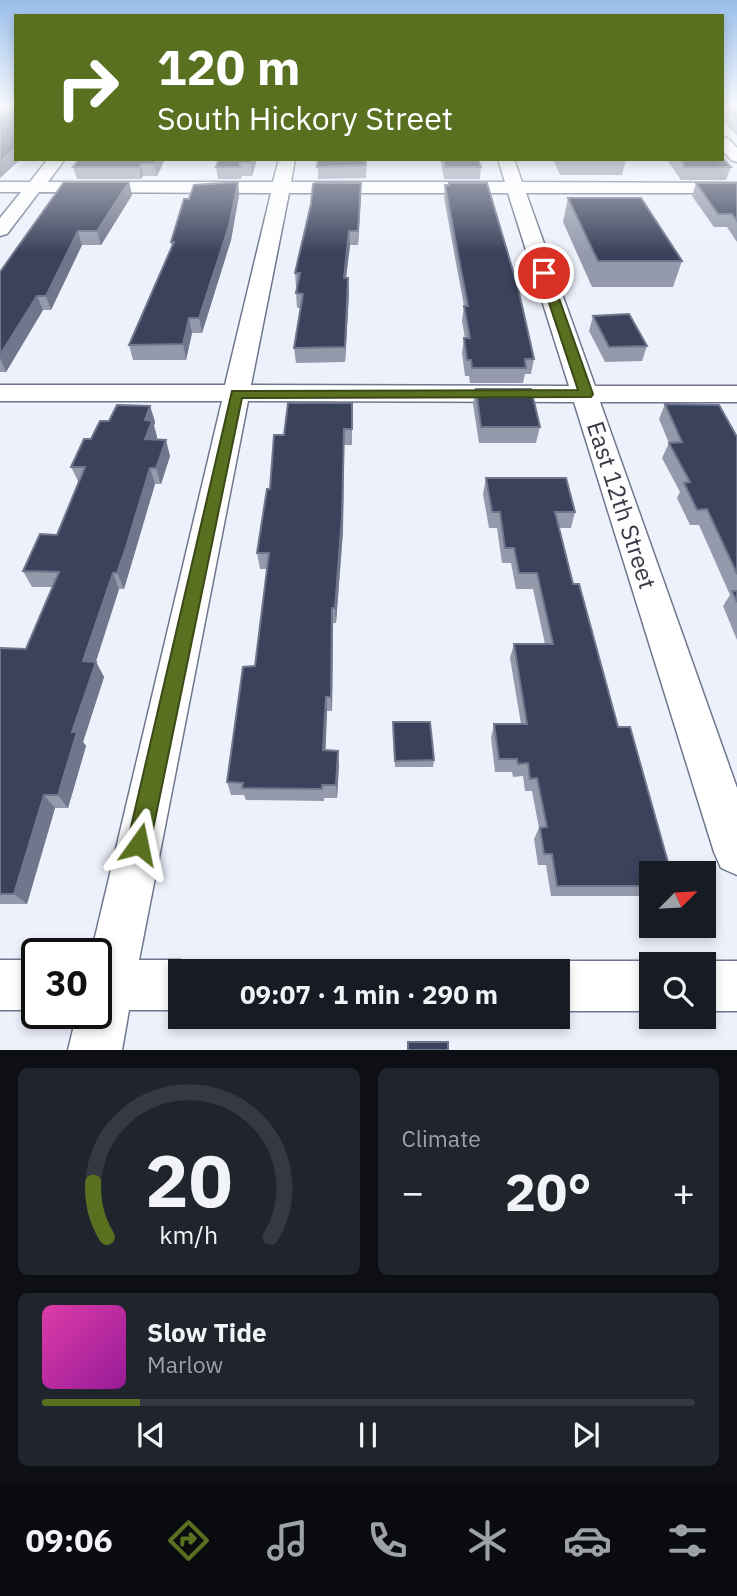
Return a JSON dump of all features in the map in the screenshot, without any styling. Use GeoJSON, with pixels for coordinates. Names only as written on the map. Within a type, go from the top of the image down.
{"type":"FeatureCollection","features":[{"type":"Feature","properties":{"kind":"street"},"geometry":{"type":"LineString","coordinates":[[0,230],[55,161]]}},
{"type":"Feature","properties":{"kind":"street"},"geometry":{"type":"LineString","coordinates":[[112,941],[284,173]]}},
{"type":"Feature","properties":{"kind":"street"},"geometry":{"type":"LineString","coordinates":[[0,187],[284,173],[510,174],[737,188]]}},
{"type":"Feature","properties":{"kind":"street","name":"East 12th Street"},"geometry":{"type":"LineString","coordinates":[[510,174],[586,394],[737,852]]}},
{"type":"Feature","properties":{"kind":"street"},"geometry":{"type":"LineString","coordinates":[[0,393],[737,394]]}},
{"type":"Feature","properties":{"kind":"street"},"geometry":{"type":"LineString","coordinates":[[0,985],[21,985]]}},
{"type":"Feature","properties":{"kind":"street"},"geometry":{"type":"LineString","coordinates":[[112,985],[168,985]]}},
{"type":"Feature","properties":{"kind":"street"},"geometry":{"type":"LineString","coordinates":[[570,986],[639,986]]}},
{"type":"Feature","properties":{"kind":"street"},"geometry":{"type":"LineString","coordinates":[[716,986],[737,986]]}},
{"type":"Feature","properties":{"kind":"street"},"geometry":{"type":"LineString","coordinates":[[95,1050],[97,1029]]}},
{"type":"Feature","properties":{"kind":"building"},"geometry":{"type":"Polygon","coordinates":[[[724,159],[731,167],[685,167],[681,161],[724,159]]]}},
{"type":"Feature","properties":{"kind":"building"},"geometry":{"type":"Polygon","coordinates":[[[78,161],[156,161],[154,164],[141,164],[139,167],[73,167],[78,161]]]}},
{"type":"Feature","properties":{"kind":"building"},"geometry":{"type":"Polygon","coordinates":[[[218,161],[252,161],[240,163],[240,167],[216,167],[218,161]]]}},
{"type":"Feature","properties":{"kind":"building"},"geometry":{"type":"Polygon","coordinates":[[[318,161],[366,161],[366,165],[317,167],[318,161]]]}},
{"type":"Feature","properties":{"kind":"building"},"geometry":{"type":"Polygon","coordinates":[[[444,161],[479,161],[481,167],[445,167],[444,161]]]}},
{"type":"Feature","properties":{"kind":"building"},"geometry":{"type":"Polygon","coordinates":[[[64,182],[129,182],[97,231],[78,231],[46,296],[37,296],[0,355],[0,272],[64,182]]]}},
{"type":"Feature","properties":{"kind":"building"},"geometry":{"type":"Polygon","coordinates":[[[238,182],[229,226],[199,318],[189,318],[183,344],[129,345],[174,242],[171,242],[184,199],[189,199],[194,185],[238,182]]]}},
{"type":"Feature","properties":{"kind":"building"},"geometry":{"type":"Polygon","coordinates":[[[361,183],[358,231],[349,231],[344,278],[348,278],[345,347],[294,348],[303,294],[296,293],[300,273],[295,273],[313,184],[361,183]]]}},
{"type":"Feature","properties":{"kind":"building"},"geometry":{"type":"Polygon","coordinates":[[[487,183],[518,288],[534,359],[525,359],[526,368],[472,368],[471,360],[467,360],[464,338],[470,338],[464,306],[468,306],[445,185],[487,183]]]}},
{"type":"Feature","properties":{"kind":"building"},"geometry":{"type":"Polygon","coordinates":[[[696,183],[737,183],[737,221],[732,214],[718,214],[696,183]]]}},
{"type":"Feature","properties":{"kind":"building"},"geometry":{"type":"Polygon","coordinates":[[[568,198],[641,198],[682,261],[598,261],[568,198]]]}},
{"type":"Feature","properties":{"kind":"building"},"geometry":{"type":"Polygon","coordinates":[[[629,314],[647,346],[609,347],[593,316],[629,314]]]}},
{"type":"Feature","properties":{"kind":"building"},"geometry":{"type":"Polygon","coordinates":[[[476,389],[531,389],[540,427],[481,427],[476,389]]]}},
{"type":"Feature","properties":{"kind":"building"},"geometry":{"type":"Polygon","coordinates":[[[288,403],[352,403],[352,429],[344,429],[342,516],[335,608],[332,608],[331,697],[326,697],[323,750],[338,751],[336,785],[322,785],[322,789],[242,788],[243,783],[227,782],[243,667],[255,666],[269,553],[257,553],[267,489],[270,489],[274,435],[284,435],[288,403]]]}},
{"type":"Feature","properties":{"kind":"building"},"geometry":{"type":"Polygon","coordinates":[[[665,404],[719,405],[737,437],[737,574],[707,509],[697,510],[684,483],[690,482],[669,443],[682,442],[665,404]]]}},
{"type":"Feature","properties":{"kind":"building"},"geometry":{"type":"Polygon","coordinates":[[[117,405],[150,406],[145,420],[152,421],[145,439],[166,440],[156,468],[150,468],[117,573],[113,573],[83,661],[96,662],[72,732],[77,732],[58,795],[44,795],[14,894],[0,894],[0,648],[26,649],[59,572],[23,571],[40,534],[57,535],[85,467],[71,467],[84,439],[91,439],[100,421],[109,421],[117,405]]]}},
{"type":"Feature","properties":{"kind":"building"},"geometry":{"type":"Polygon","coordinates":[[[486,478],[566,478],[575,512],[555,512],[573,584],[579,584],[618,727],[630,727],[668,861],[639,861],[639,886],[557,886],[552,854],[544,854],[540,828],[547,827],[537,778],[530,779],[528,763],[518,764],[517,759],[499,759],[494,724],[527,724],[514,644],[553,644],[537,573],[519,573],[514,548],[505,548],[500,512],[492,512],[486,478]]]}},
{"type":"Feature","properties":{"kind":"building"},"geometry":{"type":"Polygon","coordinates":[[[393,722],[430,722],[434,760],[395,761],[393,722]]]}},
{"type":"Feature","properties":{"kind":"building"},"geometry":{"type":"Polygon","coordinates":[[[408,1042],[448,1042],[448,1050],[408,1050],[408,1042]]]}},
{"type":"Feature","properties":{"kind":"route"},"geometry":{"type":"LineString","coordinates":[[139,844],[236,394],[586,394],[544,273]]}}]}
